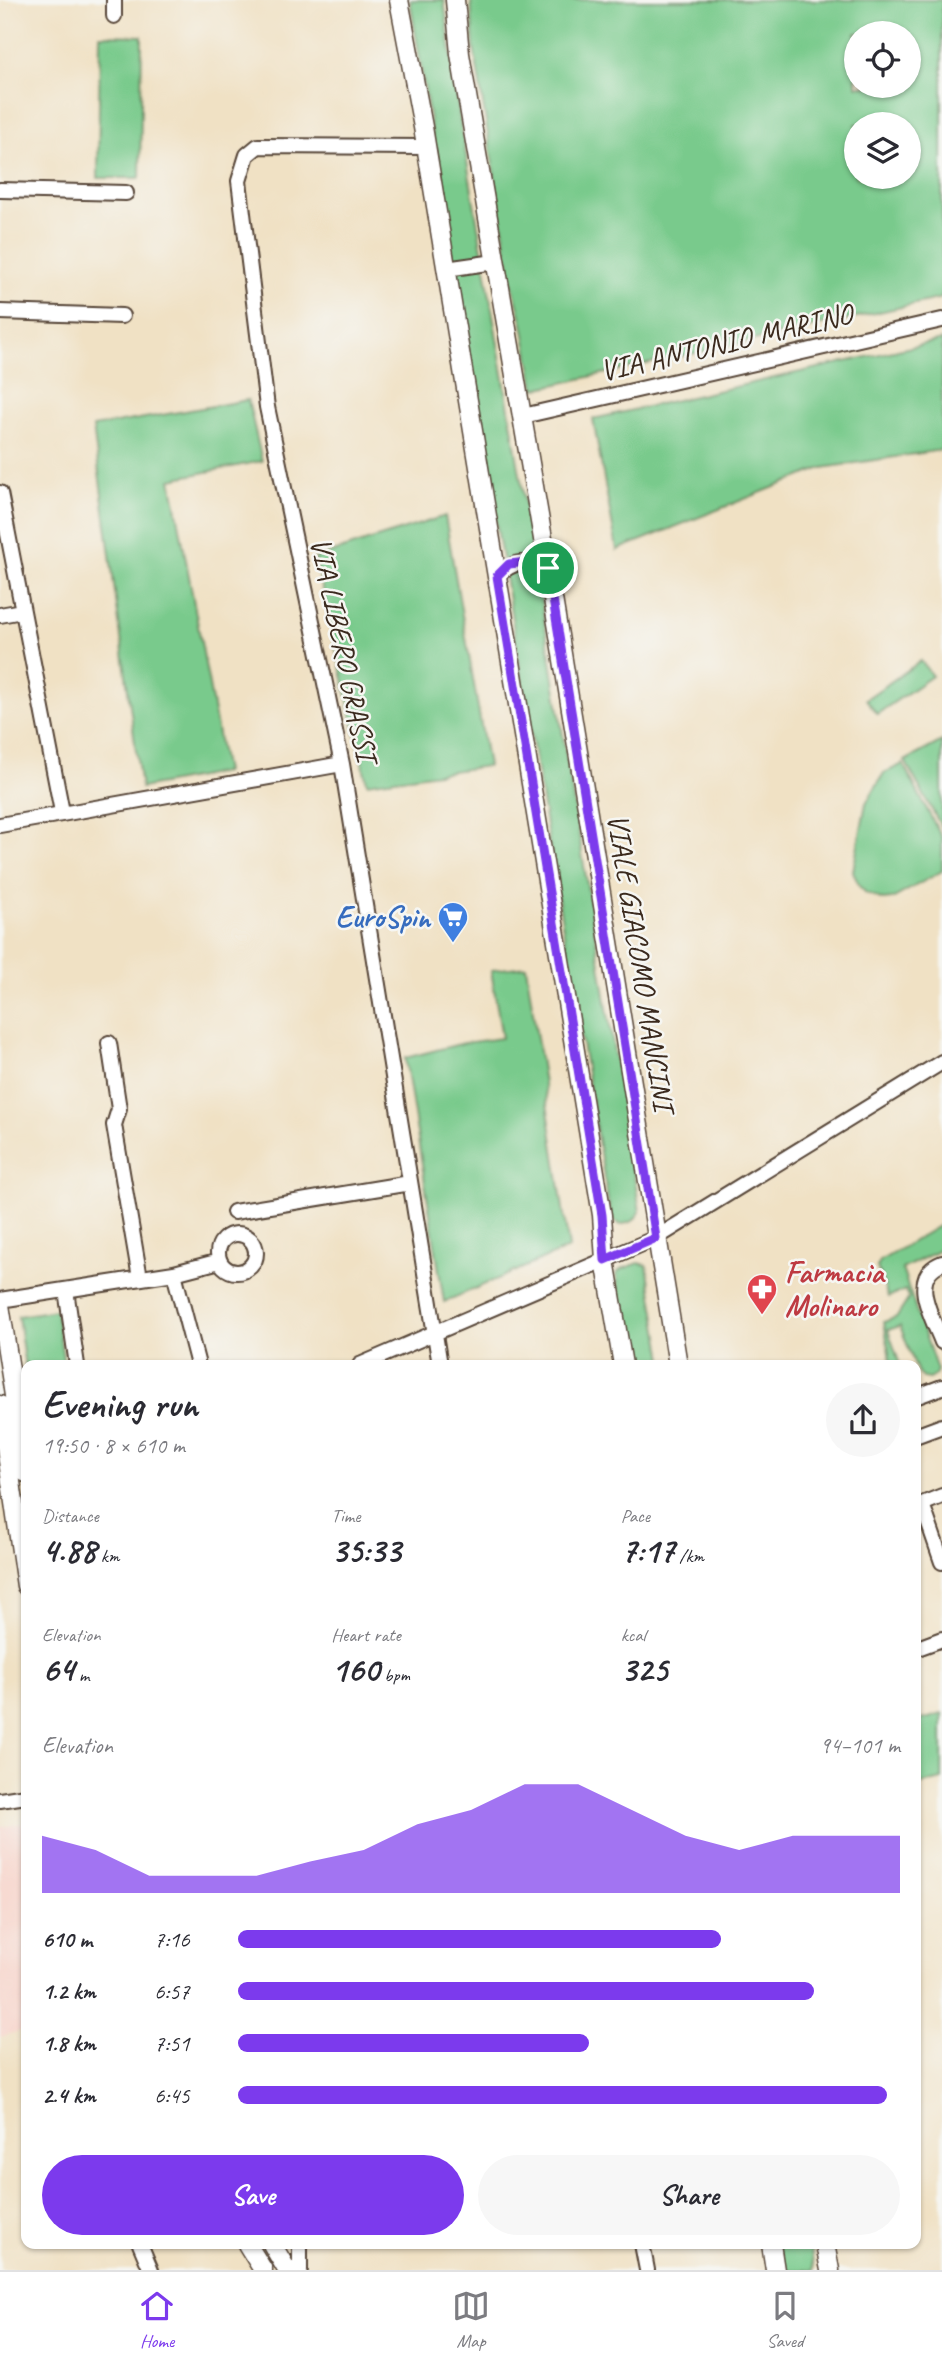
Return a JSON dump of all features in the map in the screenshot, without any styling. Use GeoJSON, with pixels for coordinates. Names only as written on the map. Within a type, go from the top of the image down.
{"type":"FeatureCollection","features":[{"type":"Feature","properties":{"kind":"street"},"geometry":{"type":"LineString","coordinates":[[114,0],[114,16]]}},
{"type":"Feature","properties":{"kind":"street"},"geometry":{"type":"LineString","coordinates":[[399,0],[426,147],[570,1013],[622,1360]]}},
{"type":"Feature","properties":{"kind":"street","name":"VIALE GIACOMO MANCINI"},"geometry":{"type":"LineString","coordinates":[[456,0],[460,54],[523,416],[677,1360]]}},
{"type":"Feature","properties":{"kind":"street","name":"VIA LIBERO GRASSI"},"geometry":{"type":"LineString","coordinates":[[426,147],[258,146],[247,155],[239,181],[267,407],[342,764],[439,1360]]}},
{"type":"Feature","properties":{"kind":"street"},"geometry":{"type":"LineString","coordinates":[[0,190],[126,193]]}},
{"type":"Feature","properties":{"kind":"street"},"geometry":{"type":"LineString","coordinates":[[446,270],[495,262]]}},
{"type":"Feature","properties":{"kind":"street"},"geometry":{"type":"LineString","coordinates":[[0,312],[122,316]]}},
{"type":"Feature","properties":{"kind":"street","name":"VIA ANTONIO MARINO"},"geometry":{"type":"LineString","coordinates":[[523,416],[942,320]]}},
{"type":"Feature","properties":{"kind":"street"},"geometry":{"type":"LineString","coordinates":[[0,493],[62,812]]}},
{"type":"Feature","properties":{"kind":"street"},"geometry":{"type":"LineString","coordinates":[[497,576],[509,564],[528,562],[548,568]]}},
{"type":"Feature","properties":{"kind":"street"},"geometry":{"type":"LineString","coordinates":[[0,615],[22,611]]}},
{"type":"Feature","properties":{"kind":"street"},"geometry":{"type":"LineString","coordinates":[[0,825],[342,764]]}},
{"type":"Feature","properties":{"kind":"street"},"geometry":{"type":"LineString","coordinates":[[109,1043],[119,1109],[114,1125],[139,1278]]}},
{"type":"Feature","properties":{"kind":"street"},"geometry":{"type":"LineString","coordinates":[[372,1360],[656,1238],[942,1062]]}},
{"type":"Feature","properties":{"kind":"street"},"geometry":{"type":"LineString","coordinates":[[234,1212],[410,1183]]}},
{"type":"Feature","properties":{"kind":"street"},"geometry":{"type":"LineString","coordinates":[[21,1440],[0,1303],[174,1273],[220,1261]]}},
{"type":"Feature","properties":{"kind":"street"},"geometry":{"type":"LineString","coordinates":[[942,1263],[934,1266],[926,1276],[923,1292],[942,1342]]}},
{"type":"Feature","properties":{"kind":"street"},"geometry":{"type":"LineString","coordinates":[[174,1273],[197,1360]]}},
{"type":"Feature","properties":{"kind":"street"},"geometry":{"type":"LineString","coordinates":[[66,1290],[76,1360]]}},
{"type":"Feature","properties":{"kind":"street"},"geometry":{"type":"LineString","coordinates":[[921,1395],[942,1387]]}},
{"type":"Feature","properties":{"kind":"street"},"geometry":{"type":"LineString","coordinates":[[0,1405],[21,1551]]}},
{"type":"Feature","properties":{"kind":"street"},"geometry":{"type":"LineString","coordinates":[[921,1434],[942,1426]]}},
{"type":"Feature","properties":{"kind":"street"},"geometry":{"type":"LineString","coordinates":[[921,1504],[942,1496]]}},
{"type":"Feature","properties":{"kind":"street"},"geometry":{"type":"LineString","coordinates":[[921,1512],[942,1562]]}},
{"type":"Feature","properties":{"kind":"street"},"geometry":{"type":"LineString","coordinates":[[921,1647],[942,1639]]}},
{"type":"Feature","properties":{"kind":"street"},"geometry":{"type":"LineString","coordinates":[[0,1800],[21,1797]]}},
{"type":"Feature","properties":{"kind":"street"},"geometry":{"type":"LineString","coordinates":[[142,2249],[151,2270]]}},
{"type":"Feature","properties":{"kind":"street"},"geometry":{"type":"LineString","coordinates":[[250,2249],[262,2270]]}},
{"type":"Feature","properties":{"kind":"street"},"geometry":{"type":"LineString","coordinates":[[275,2249],[287,2270]]}},
{"type":"Feature","properties":{"kind":"street"},"geometry":{"type":"LineString","coordinates":[[300,2249],[300,2270]]}},
{"type":"Feature","properties":{"kind":"street"},"geometry":{"type":"LineString","coordinates":[[643,2249],[647,2270]]}},
{"type":"Feature","properties":{"kind":"street"},"geometry":{"type":"LineString","coordinates":[[772,2249],[775,2270]]}},
{"type":"Feature","properties":{"kind":"street"},"geometry":{"type":"LineString","coordinates":[[826,2249],[830,2270]]}},
{"type":"Feature","properties":{"kind":"shaded area"},"geometry":{"type":"Polygon","coordinates":[[[21,1824],[21,2031],[0,2037],[0,1827],[21,1824]]]}},
{"type":"Feature","properties":{"kind":"green space"},"geometry":{"type":"Polygon","coordinates":[[[410,0],[444,0],[460,120],[640,1212],[633,1221],[621,1225],[611,1219],[410,0]]]}},
{"type":"Feature","properties":{"kind":"green space"},"geometry":{"type":"Polygon","coordinates":[[[471,0],[942,0],[942,298],[535,389],[512,283],[474,48],[471,0]]]}},
{"type":"Feature","properties":{"kind":"green space"},"geometry":{"type":"Polygon","coordinates":[[[100,35],[142,36],[140,178],[98,178],[100,35]]]}},
{"type":"Feature","properties":{"kind":"green space"},"geometry":{"type":"Polygon","coordinates":[[[942,340],[942,450],[822,468],[617,550],[593,419],[942,340]]]}},
{"type":"Feature","properties":{"kind":"green space"},"geometry":{"type":"Polygon","coordinates":[[[248,400],[262,461],[171,479],[225,772],[141,788],[93,427],[248,400]]]}},
{"type":"Feature","properties":{"kind":"green space"},"geometry":{"type":"Polygon","coordinates":[[[445,516],[488,766],[367,783],[315,558],[445,516]]]}},
{"type":"Feature","properties":{"kind":"green space"},"geometry":{"type":"Polygon","coordinates":[[[921,661],[932,676],[877,714],[866,699],[921,661]]]}},
{"type":"Feature","properties":{"kind":"green space"},"geometry":{"type":"Polygon","coordinates":[[[942,741],[942,828],[905,761],[942,741]]]}},
{"type":"Feature","properties":{"kind":"green space"},"geometry":{"type":"Polygon","coordinates":[[[903,764],[942,838],[942,871],[892,899],[883,900],[866,893],[859,886],[853,871],[866,803],[884,773],[903,764]]]}},
{"type":"Feature","properties":{"kind":"green space"},"geometry":{"type":"Polygon","coordinates":[[[526,966],[569,1248],[444,1302],[405,1058],[464,1043],[502,1038],[491,970],[526,966]]]}},
{"type":"Feature","properties":{"kind":"green space"},"geometry":{"type":"Polygon","coordinates":[[[942,1224],[942,1249],[902,1269],[937,1370],[929,1379],[921,1376],[921,1360],[913,1360],[900,1326],[888,1330],[898,1360],[890,1360],[884,1322],[897,1317],[909,1298],[906,1290],[888,1297],[877,1267],[880,1261],[942,1224]]]}},
{"type":"Feature","properties":{"kind":"green space"},"geometry":{"type":"Polygon","coordinates":[[[639,1263],[647,1265],[663,1360],[630,1360],[616,1274],[639,1263]]]}},
{"type":"Feature","properties":{"kind":"green space"},"geometry":{"type":"Polygon","coordinates":[[[56,1310],[63,1360],[24,1360],[18,1316],[56,1310]]]}},
{"type":"Feature","properties":{"kind":"green space"},"geometry":{"type":"Polygon","coordinates":[[[942,1714],[942,1779],[921,1784],[921,1720],[942,1714]]]}},
{"type":"Feature","properties":{"kind":"green space"},"geometry":{"type":"Polygon","coordinates":[[[778,2249],[811,2249],[814,2270],[781,2270],[778,2249]]]}},
{"type":"Feature","properties":{"kind":"place","name":"EuroSpin"},"geometry":{"type":"Point","coordinates":[453,944]}},
{"type":"Feature","properties":{"kind":"place","name":"Farmacia Molinaro"},"geometry":{"type":"Point","coordinates":[762,1316]}},
{"type":"Feature","properties":{"kind":"route"},"geometry":{"type":"LineString","coordinates":[[528,562],[548,568],[651,1193],[656,1238],[605,1260],[602,1215],[557,929],[497,576],[509,564],[528,562]]}}]}
